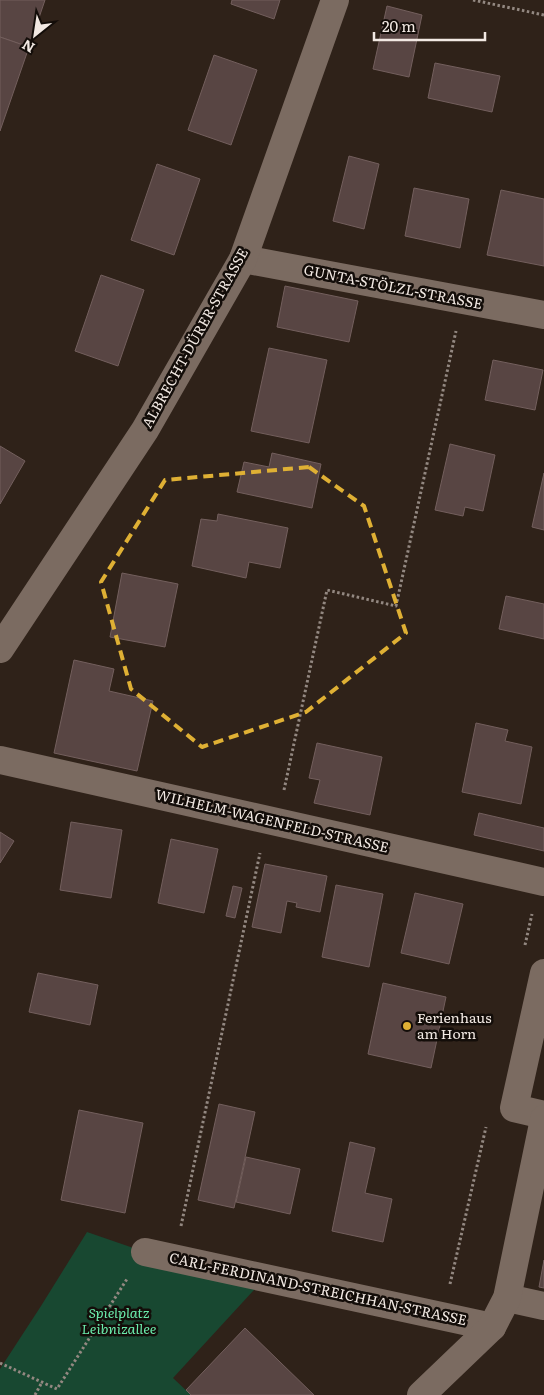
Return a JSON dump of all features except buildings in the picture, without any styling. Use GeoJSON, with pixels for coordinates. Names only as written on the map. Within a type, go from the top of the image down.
{"type":"FeatureCollection","features":[{"type":"Feature","properties":{"kind":"street","name":"ALBRECHT-DÜRER-STRASSE"},"geometry":{"type":"LineString","coordinates":[[0,649],[145,430],[243,259],[335,0]]}},
{"type":"Feature","properties":{"kind":"street","name":"GUNTA-STÖLZL-STRASSE"},"geometry":{"type":"LineString","coordinates":[[243,259],[544,315]]}},
{"type":"Feature","properties":{"kind":"street","name":"WILHELM-WAGENFELD-STRASSE"},"geometry":{"type":"LineString","coordinates":[[0,760],[544,882]]}},
{"type":"Feature","properties":{"kind":"street"},"geometry":{"type":"LineString","coordinates":[[544,974],[514,1108],[544,1115]]}},
{"type":"Feature","properties":{"kind":"street","name":"CARL-FERDINAND-STREICHHAN-STRASSE"},"geometry":{"type":"LineString","coordinates":[[421,1395],[492,1327],[508,1298],[544,1119]]}},
{"type":"Feature","properties":{"kind":"street","name":"CARL-FERDINAND-STREICHHAN-STRASSE"},"geometry":{"type":"LineString","coordinates":[[145,1252],[492,1327]]}},
{"type":"Feature","properties":{"kind":"street"},"geometry":{"type":"LineString","coordinates":[[508,1298],[544,1306]]}},
{"type":"Feature","properties":{"kind":"path"},"geometry":{"type":"LineString","coordinates":[[473,0],[544,15]]}},
{"type":"Feature","properties":{"kind":"path"},"geometry":{"type":"LineString","coordinates":[[174,1258],[272,821],[327,590],[396,606],[463,300]]}},
{"type":"Feature","properties":{"kind":"path"},"geometry":{"type":"LineString","coordinates":[[0,1363],[57,1389],[145,1252]]}},
{"type":"Feature","properties":{"kind":"path"},"geometry":{"type":"LineString","coordinates":[[35,1395],[42,1382]]}},
{"type":"Feature","properties":{"kind":"highlighted area"},"geometry":{"type":"Polygon","coordinates":[[[309,467],[364,506],[406,633],[306,712],[202,747],[131,689],[101,582],[165,480],[309,467]]]}},
{"type":"Feature","properties":{"kind":"green space","name":"Spielplatz Leibnizallee"},"geometry":{"type":"Polygon","coordinates":[[[87,1232],[145,1252],[265,1278],[173,1378],[191,1395],[0,1395],[0,1369],[87,1232]]]}},
{"type":"Feature","properties":{"kind":"place","name":"Ferienhaus am Horn"},"geometry":{"type":"Point","coordinates":[407,1026]}}]}
